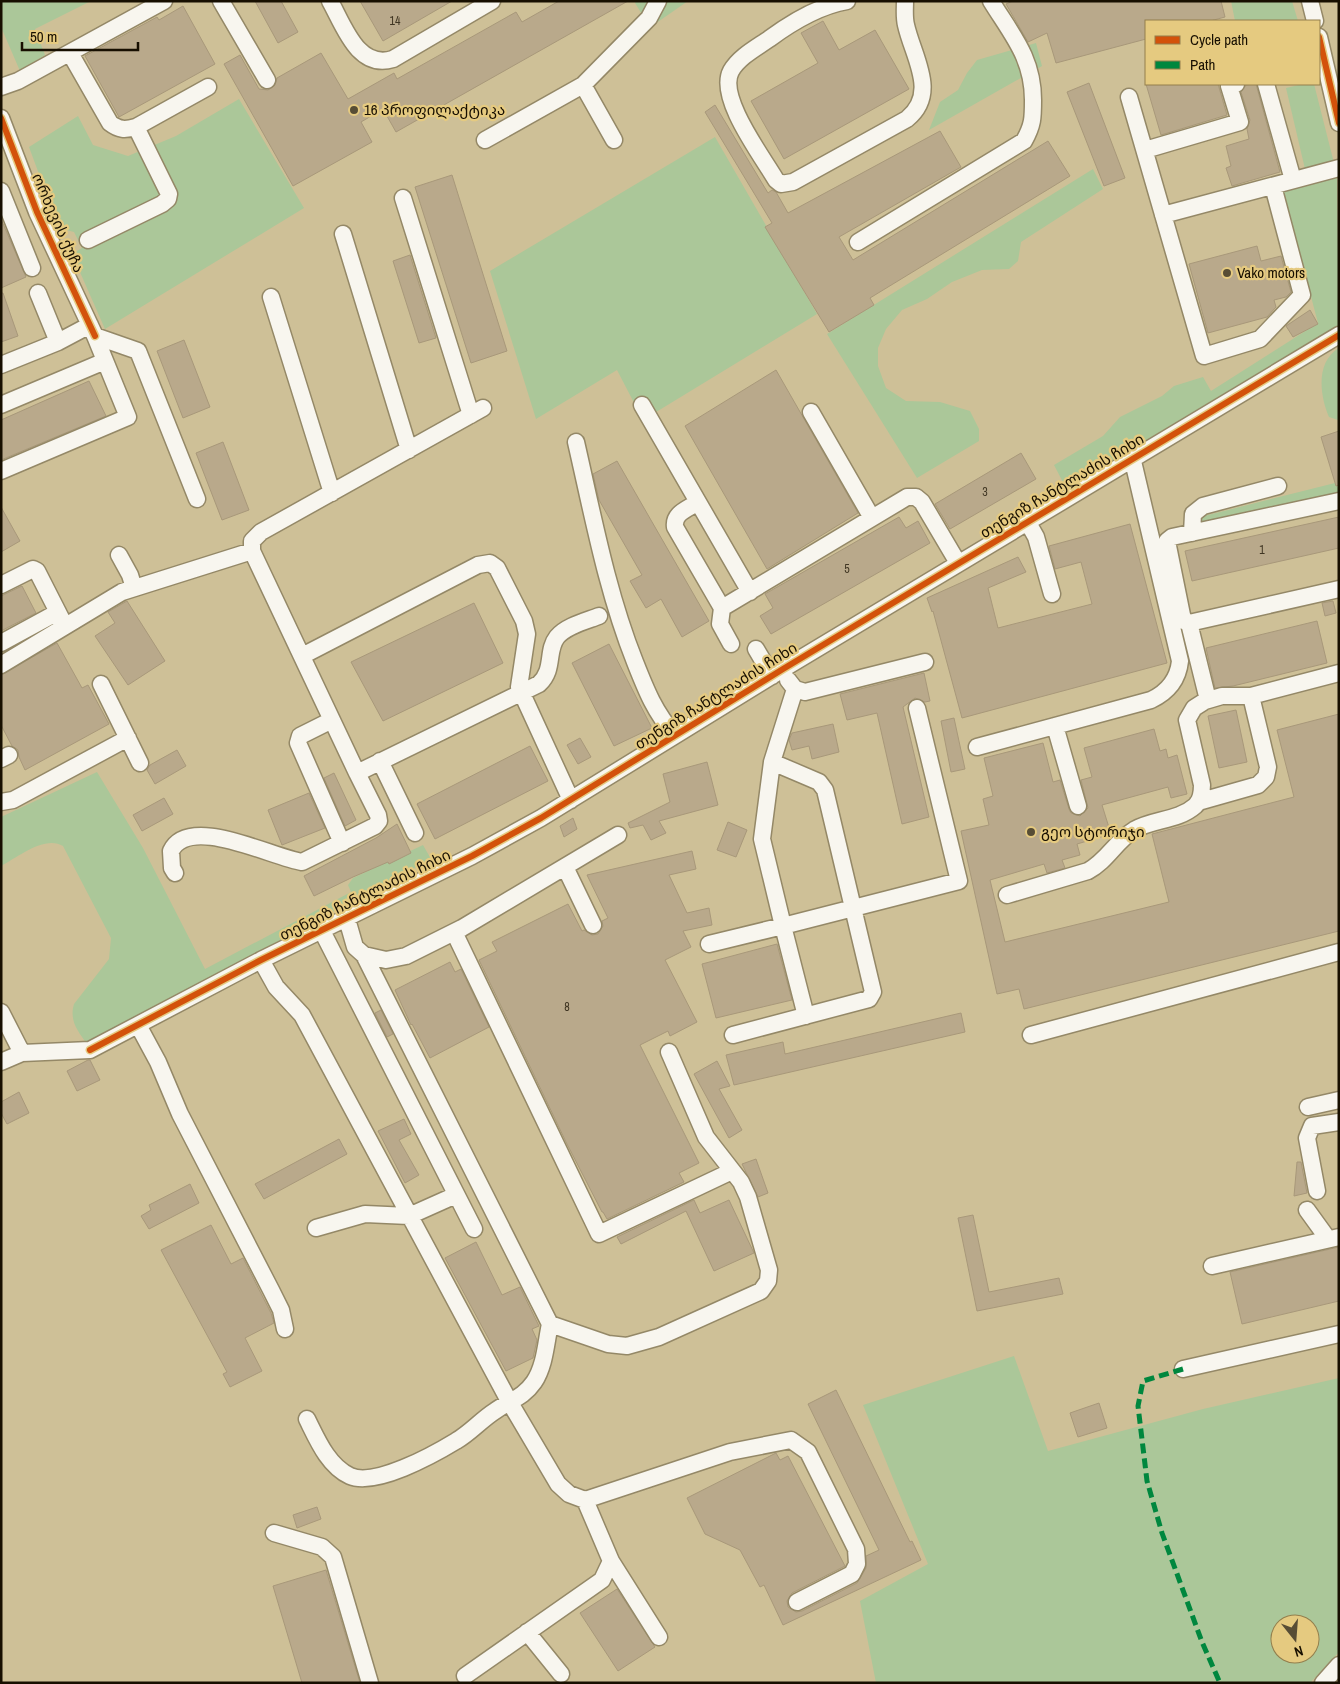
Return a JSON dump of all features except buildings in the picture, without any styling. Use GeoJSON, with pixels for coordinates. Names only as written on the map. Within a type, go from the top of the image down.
{"type":"FeatureCollection","features":[{"type":"Feature","properties":{"kind":"street"},"geometry":{"type":"LineString","coordinates":[[1,88],[18,81],[164,1]]}},
{"type":"Feature","properties":{"kind":"street"},"geometry":{"type":"LineString","coordinates":[[221,1],[267,80]]}},
{"type":"Feature","properties":{"kind":"street"},"geometry":{"type":"LineString","coordinates":[[330,1],[362,53],[371,60],[385,61],[393,59],[492,1]]}},
{"type":"Feature","properties":{"kind":"street"},"geometry":{"type":"LineString","coordinates":[[485,140],[583,85],[649,18],[658,1]]}},
{"type":"Feature","properties":{"kind":"street"},"geometry":{"type":"LineString","coordinates":[[847,1],[823,6],[780,30],[737,62],[730,72],[728,84],[732,105],[780,184],[793,182],[907,119],[916,112],[920,101],[922,77],[905,24],[905,1]]}},
{"type":"Feature","properties":{"kind":"street"},"geometry":{"type":"LineString","coordinates":[[858,242],[1024,141],[1033,126],[1033,80],[1027,59],[991,1]]}},
{"type":"Feature","properties":{"kind":"street"},"geometry":{"type":"LineString","coordinates":[[1310,1],[1315,20]]}},
{"type":"Feature","properties":{"kind":"street"},"geometry":{"type":"LineString","coordinates":[[70,53],[110,123],[117,129],[127,130],[136,127],[208,87]]}},
{"type":"Feature","properties":{"kind":"street"},"geometry":{"type":"LineString","coordinates":[[1321,59],[1338,112]]}},
{"type":"Feature","properties":{"kind":"street"},"geometry":{"type":"LineString","coordinates":[[583,85],[614,140]]}},
{"type":"Feature","properties":{"kind":"street"},"geometry":{"type":"LineString","coordinates":[[1144,150],[1240,122],[1229,86],[1232,85]]}},
{"type":"Feature","properties":{"kind":"street"},"geometry":{"type":"LineString","coordinates":[[1266,85],[1294,180]]}},
{"type":"Feature","properties":{"kind":"street"},"geometry":{"type":"LineString","coordinates":[[1129,97],[1204,356],[1260,339],[1302,295],[1273,186]]}},
{"type":"Feature","properties":{"kind":"street","name":"ორხევის ქუჩა"},"geometry":{"type":"LineString","coordinates":[[1,118],[39,215],[92,330],[128,417],[1,471]]}},
{"type":"Feature","properties":{"kind":"street"},"geometry":{"type":"LineString","coordinates":[[88,240],[162,204],[168,199],[169,194],[136,127]]}},
{"type":"Feature","properties":{"kind":"street"},"geometry":{"type":"LineString","coordinates":[[1163,215],[1339,168]]}},
{"type":"Feature","properties":{"kind":"street"},"geometry":{"type":"LineString","coordinates":[[1,191],[32,268]]}},
{"type":"Feature","properties":{"kind":"street"},"geometry":{"type":"LineString","coordinates":[[175,873],[172,868],[171,851],[180,839],[191,836],[216,836],[302,862],[376,826],[378,821],[252,551],[252,541],[261,532],[477,412],[403,198]]}},
{"type":"Feature","properties":{"kind":"street"},"geometry":{"type":"LineString","coordinates":[[15,224],[39,215]]}},
{"type":"Feature","properties":{"kind":"street"},"geometry":{"type":"LineString","coordinates":[[343,234],[409,450]]}},
{"type":"Feature","properties":{"kind":"street"},"geometry":{"type":"LineString","coordinates":[[38,293],[58,342]]}},
{"type":"Feature","properties":{"kind":"street"},"geometry":{"type":"LineString","coordinates":[[271,297],[332,493]]}},
{"type":"Feature","properties":{"kind":"street"},"geometry":{"type":"LineString","coordinates":[[1,365],[92,330],[138,351],[196,499]]}},
{"type":"Feature","properties":{"kind":"street","name":"თენგიზ ჩანტლაძის ჩიხი"},"geometry":{"type":"LineString","coordinates":[[22,1052],[90,1050],[261,960],[472,856],[571,800],[777,672],[1132,457],[1339,335]]}},
{"type":"Feature","properties":{"kind":"street"},"geometry":{"type":"LineString","coordinates":[[1,405],[105,361]]}},
{"type":"Feature","properties":{"kind":"street"},"geometry":{"type":"LineString","coordinates":[[642,404],[750,592]]}},
{"type":"Feature","properties":{"kind":"street"},"geometry":{"type":"LineString","coordinates":[[811,412],[872,518]]}},
{"type":"Feature","properties":{"kind":"street"},"geometry":{"type":"LineString","coordinates":[[576,442],[611,593],[626,640],[653,707],[675,735]]}},
{"type":"Feature","properties":{"kind":"street"},"geometry":{"type":"LineString","coordinates":[[977,747],[1151,700],[1162,695],[1173,684],[1179,670],[1180,661],[1132,457]]}},
{"type":"Feature","properties":{"kind":"street"},"geometry":{"type":"LineString","coordinates":[[1192,533],[1193,514],[1203,506],[1278,486]]}},
{"type":"Feature","properties":{"kind":"street"},"geometry":{"type":"LineString","coordinates":[[722,608],[907,498],[916,497],[922,502],[958,563]]}},
{"type":"Feature","properties":{"kind":"street"},"geometry":{"type":"LineString","coordinates":[[1339,501],[1172,537],[1167,541],[1182,615],[1184,621],[1189,623],[1339,589]]}},
{"type":"Feature","properties":{"kind":"street"},"geometry":{"type":"LineString","coordinates":[[698,502],[678,515],[674,521],[675,527],[722,608],[720,624],[731,644]]}},
{"type":"Feature","properties":{"kind":"street"},"geometry":{"type":"LineString","coordinates":[[1027,521],[1036,537],[1052,594]]}},
{"type":"Feature","properties":{"kind":"street"},"geometry":{"type":"LineString","coordinates":[[1,643],[134,588],[252,551]]}},
{"type":"Feature","properties":{"kind":"street"},"geometry":{"type":"LineString","coordinates":[[119,555],[134,588]]}},
{"type":"Feature","properties":{"kind":"street"},"geometry":{"type":"LineString","coordinates":[[302,656],[478,565],[490,563],[497,568],[524,621],[527,634],[520,681],[521,691],[571,800]]}},
{"type":"Feature","properties":{"kind":"street"},"geometry":{"type":"LineString","coordinates":[[1,585],[33,569],[37,571],[62,619]]}},
{"type":"Feature","properties":{"kind":"street"},"geometry":{"type":"LineString","coordinates":[[357,773],[521,691],[539,684],[546,678],[550,670],[555,639],[562,632],[599,616]]}},
{"type":"Feature","properties":{"kind":"street"},"geometry":{"type":"LineString","coordinates":[[1,665],[62,619]]}},
{"type":"Feature","properties":{"kind":"street"},"geometry":{"type":"LineString","coordinates":[[1189,623],[1208,700]]}},
{"type":"Feature","properties":{"kind":"street"},"geometry":{"type":"LineString","coordinates":[[756,649],[795,689],[805,692],[925,662]]}},
{"type":"Feature","properties":{"kind":"street"},"geometry":{"type":"LineString","coordinates":[[1198,802],[1202,785],[1187,720],[1194,708],[1208,700],[1222,696],[1250,696],[1339,673]]}},
{"type":"Feature","properties":{"kind":"street"},"geometry":{"type":"LineString","coordinates":[[101,684],[140,763]]}},
{"type":"Feature","properties":{"kind":"street"},"geometry":{"type":"LineString","coordinates":[[795,689],[772,762],[762,840],[806,1016]]}},
{"type":"Feature","properties":{"kind":"street"},"geometry":{"type":"LineString","coordinates":[[1007,895],[1088,871],[1098,866],[1134,830],[1186,813],[1198,802],[1258,786],[1266,777],[1268,766],[1250,696]]}},
{"type":"Feature","properties":{"kind":"street"},"geometry":{"type":"LineString","coordinates":[[709,944],[959,881],[917,708]]}},
{"type":"Feature","properties":{"kind":"street"},"geometry":{"type":"LineString","coordinates":[[332,720],[300,736],[298,743],[342,843]]}},
{"type":"Feature","properties":{"kind":"street"},"geometry":{"type":"LineString","coordinates":[[1055,726],[1078,806]]}},
{"type":"Feature","properties":{"kind":"street"},"geometry":{"type":"LineString","coordinates":[[1,802],[13,800],[128,738]]}},
{"type":"Feature","properties":{"kind":"street"},"geometry":{"type":"LineString","coordinates":[[380,761],[415,833]]}},
{"type":"Feature","properties":{"kind":"street"},"geometry":{"type":"LineString","coordinates":[[734,1034],[868,999],[874,992],[825,790],[819,782],[772,762]]}},
{"type":"Feature","properties":{"kind":"street"},"geometry":{"type":"LineString","coordinates":[[364,955],[374,959],[386,960],[406,956],[454,932],[618,835]]}},
{"type":"Feature","properties":{"kind":"street"},"geometry":{"type":"LineString","coordinates":[[564,867],[593,925]]}},
{"type":"Feature","properties":{"kind":"street"},"geometry":{"type":"LineString","coordinates":[[307,1419],[336,1467],[351,1477],[370,1480],[392,1473],[457,1441],[509,1401],[522,1397],[535,1381],[542,1363],[550,1324],[364,955],[356,947],[347,919]]}},
{"type":"Feature","properties":{"kind":"street"},"geometry":{"type":"LineString","coordinates":[[322,931],[474,1229]]}},
{"type":"Feature","properties":{"kind":"street"},"geometry":{"type":"LineString","coordinates":[[454,932],[600,1234],[732,1171]]}},
{"type":"Feature","properties":{"kind":"street"},"geometry":{"type":"LineString","coordinates":[[1031,1035],[1339,952]]}},
{"type":"Feature","properties":{"kind":"street"},"geometry":{"type":"LineString","coordinates":[[261,960],[276,987],[302,1015],[509,1401],[558,1484],[569,1494],[585,1500],[730,1452],[790,1440],[808,1452],[856,1549],[858,1564],[852,1574],[797,1602]]}},
{"type":"Feature","properties":{"kind":"street"},"geometry":{"type":"LineString","coordinates":[[1,1012],[22,1052],[1,1062]]}},
{"type":"Feature","properties":{"kind":"street"},"geometry":{"type":"LineString","coordinates":[[138,1025],[158,1062],[180,1114],[281,1310],[286,1329]]}},
{"type":"Feature","properties":{"kind":"street"},"geometry":{"type":"LineString","coordinates":[[550,1324],[608,1344],[627,1346],[659,1337],[761,1291],[768,1281],[769,1270],[748,1197],[732,1171],[706,1137],[669,1052]]}},
{"type":"Feature","properties":{"kind":"street"},"geometry":{"type":"LineString","coordinates":[[1308,1107],[1339,1100]]}},
{"type":"Feature","properties":{"kind":"street"},"geometry":{"type":"LineString","coordinates":[[1317,1191],[1306,1138],[1312,1126],[1339,1122]]}},
{"type":"Feature","properties":{"kind":"street"},"geometry":{"type":"LineString","coordinates":[[316,1228],[364,1214],[409,1216],[456,1195]]}},
{"type":"Feature","properties":{"kind":"street"},"geometry":{"type":"LineString","coordinates":[[1212,1266],[1333,1238],[1307,1210]]}},
{"type":"Feature","properties":{"kind":"street"},"geometry":{"type":"LineString","coordinates":[[1183,1369],[1339,1334]]}},
{"type":"Feature","properties":{"kind":"street"},"geometry":{"type":"LineString","coordinates":[[585,1500],[611,1561],[659,1637]]}},
{"type":"Feature","properties":{"kind":"street"},"geometry":{"type":"LineString","coordinates":[[274,1533],[322,1547],[333,1557],[370,1683]]}},
{"type":"Feature","properties":{"kind":"street"},"geometry":{"type":"LineString","coordinates":[[465,1676],[602,1580],[611,1561]]}},
{"type":"Feature","properties":{"kind":"street"},"geometry":{"type":"LineString","coordinates":[[527,1632],[560,1674]]}},
{"type":"Feature","properties":{"kind":"street"},"geometry":{"type":"LineString","coordinates":[[1323,1683],[1339,1664]]}},
{"type":"Feature","properties":{"kind":"green space"},"geometry":{"type":"Polygon","coordinates":[[[1,1],[91,1],[35,29],[45,55],[20,71],[1,27],[1,1]]]}},
{"type":"Feature","properties":{"kind":"green space"},"geometry":{"type":"Polygon","coordinates":[[[636,1],[652,1],[643,16],[635,3],[636,1]]]}},
{"type":"Feature","properties":{"kind":"green space"},"geometry":{"type":"Polygon","coordinates":[[[664,1],[688,1],[652,26],[664,1]]]}},
{"type":"Feature","properties":{"kind":"green space"},"geometry":{"type":"Polygon","coordinates":[[[1231,1],[1292,1],[1298,20],[1235,20],[1231,1]]]}},
{"type":"Feature","properties":{"kind":"green space"},"geometry":{"type":"Polygon","coordinates":[[[1036,43],[1042,66],[929,130],[940,102],[958,90],[977,60],[1036,43]]]}},
{"type":"Feature","properties":{"kind":"green space"},"geometry":{"type":"Polygon","coordinates":[[[1299,85],[1314,85],[1334,163],[1305,169],[1286,88],[1299,85]]]}},
{"type":"Feature","properties":{"kind":"green space"},"geometry":{"type":"Polygon","coordinates":[[[239,99],[304,208],[105,329],[72,254],[82,248],[74,232],[66,230],[56,220],[29,147],[78,116],[93,145],[128,156],[176,136],[239,99]]]}},
{"type":"Feature","properties":{"kind":"green space"},"geometry":{"type":"Polygon","coordinates":[[[715,137],[817,314],[643,420],[617,370],[536,419],[490,271],[715,137]]]}},
{"type":"Feature","properties":{"kind":"green space"},"geometry":{"type":"Polygon","coordinates":[[[1093,169],[1103,189],[1021,242],[1018,261],[1009,269],[982,270],[952,282],[927,299],[902,310],[886,329],[878,348],[878,366],[886,388],[906,401],[940,402],[970,411],[979,429],[979,441],[917,478],[827,334],[1093,169]]]}},
{"type":"Feature","properties":{"kind":"green space"},"geometry":{"type":"Polygon","coordinates":[[[1337,175],[1339,325],[1066,488],[1054,465],[1103,436],[1120,417],[1162,396],[1174,386],[1203,377],[1211,391],[1318,323],[1282,187],[1337,175]]]}},
{"type":"Feature","properties":{"kind":"green space"},"geometry":{"type":"Polygon","coordinates":[[[1339,348],[1339,423],[1338,420],[1329,417],[1323,399],[1322,380],[1326,362],[1331,354],[1339,348]]]}},
{"type":"Feature","properties":{"kind":"green space"},"geometry":{"type":"Polygon","coordinates":[[[1339,482],[1339,501],[1198,532],[1196,518],[1339,482]]]}},
{"type":"Feature","properties":{"kind":"green space"},"geometry":{"type":"Polygon","coordinates":[[[97,772],[143,848],[205,969],[351,892],[348,885],[353,878],[423,845],[431,859],[87,1044],[74,1021],[74,1004],[109,959],[111,938],[63,846],[56,843],[40,845],[1,866],[1,817],[97,772]]]}},
{"type":"Feature","properties":{"kind":"green space"},"geometry":{"type":"Polygon","coordinates":[[[1014,1356],[1048,1451],[1203,1409],[1339,1378],[1339,1652],[1310,1683],[876,1683],[860,1601],[928,1564],[863,1405],[1014,1356]]]}},
{"type":"Feature","properties":{"kind":"marked path"},"geometry":{"type":"LineString","coordinates":[[1183,1369],[1143,1381],[1138,1406],[1147,1481],[1162,1533],[1202,1642],[1220,1683]]}},
{"type":"Feature","properties":{"kind":"cycle path"},"geometry":{"type":"LineString","coordinates":[[1320,41],[1339,123]]}},
{"type":"Feature","properties":{"kind":"cycle path"},"geometry":{"type":"LineString","coordinates":[[1,118],[37,212],[95,336]]}},
{"type":"Feature","properties":{"kind":"cycle path"},"geometry":{"type":"LineString","coordinates":[[90,1050],[261,960],[472,856],[541,818],[783,669],[1339,335]]}},
{"type":"Feature","properties":{"kind":"place","name":"16 პროფილაქტიკა"},"geometry":{"type":"Point","coordinates":[354,110]}},
{"type":"Feature","properties":{"kind":"place","name":"Vako motors"},"geometry":{"type":"Point","coordinates":[1227,273]}},
{"type":"Feature","properties":{"kind":"place","name":"გეო სტორიჯი"},"geometry":{"type":"Point","coordinates":[1031,832]}}]}
